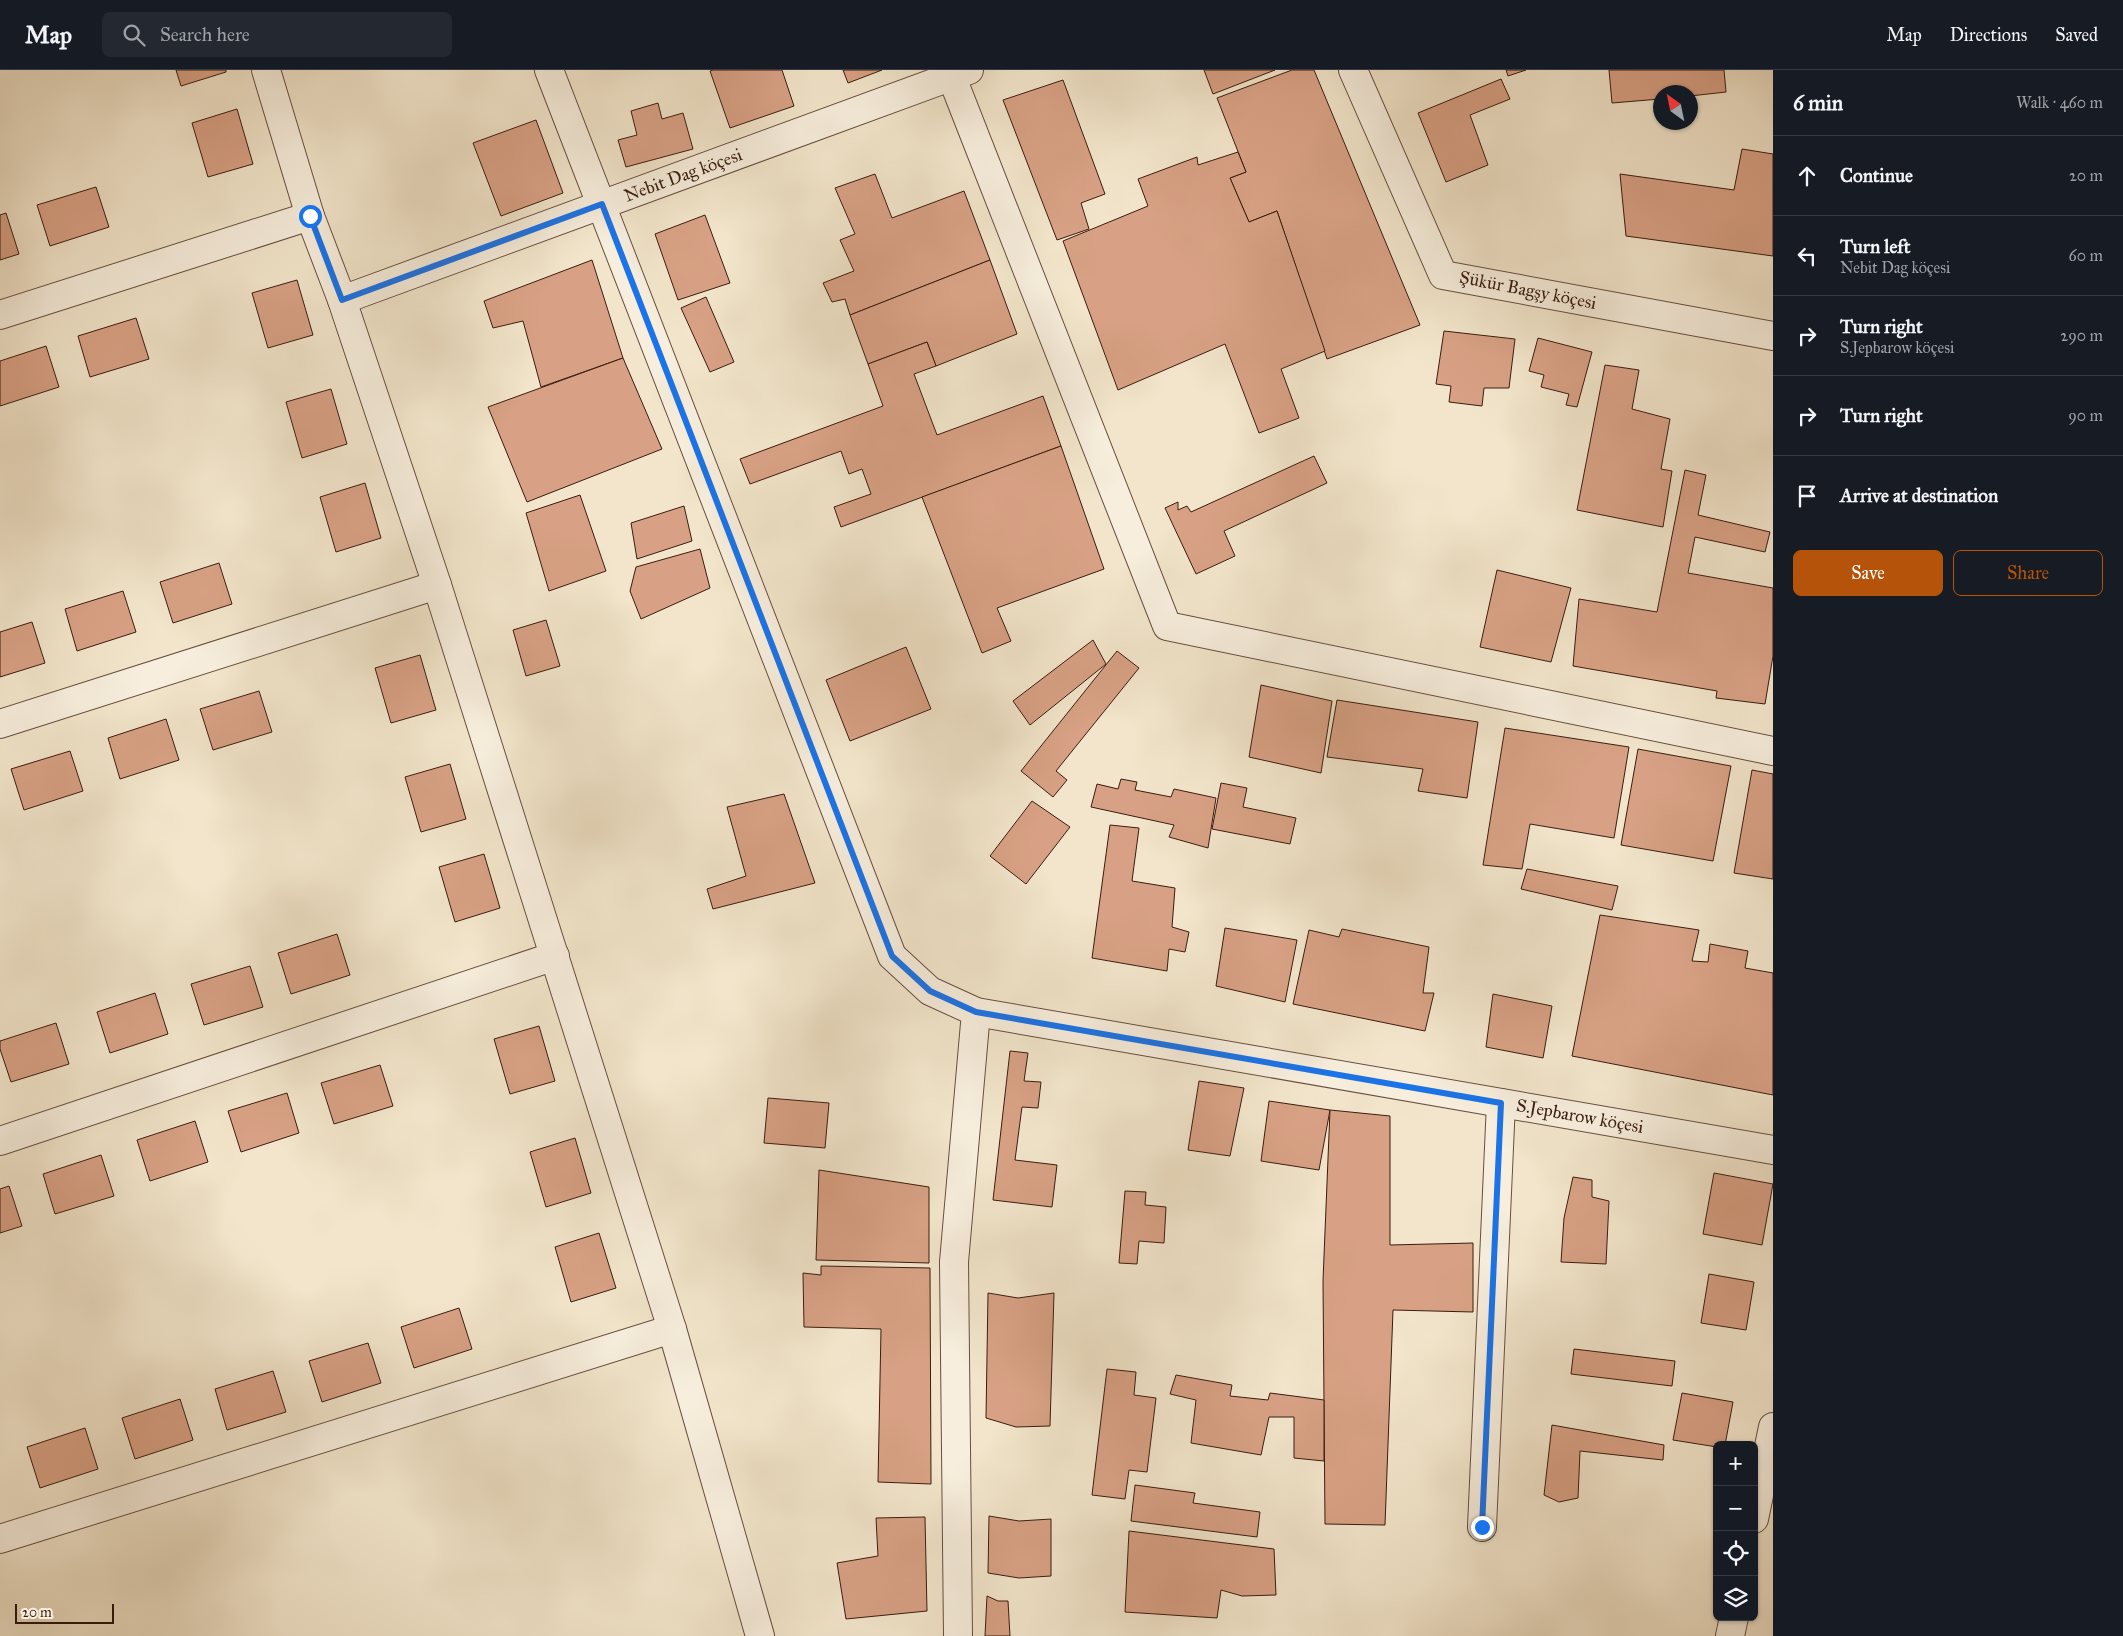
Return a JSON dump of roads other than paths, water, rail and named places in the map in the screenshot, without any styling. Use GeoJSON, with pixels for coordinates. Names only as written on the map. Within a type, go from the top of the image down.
{"type":"FeatureCollection","features":[{"type":"Feature","properties":{"kind":"street"},"geometry":{"type":"LineString","coordinates":[[266,70],[310,216],[342,300],[437,585],[555,956],[672,1329],[760,1636]]}},
{"type":"Feature","properties":{"kind":"street","name":"S.Jepbarow köçesi"},"geometry":{"type":"LineString","coordinates":[[549,70],[892,956],[930,991],[976,1012],[1773,1150]]}},
{"type":"Feature","properties":{"kind":"street","name":"Şükür Bagşy köçesi"},"geometry":{"type":"LineString","coordinates":[[1353,70],[1443,275],[1773,336]]}},
{"type":"Feature","properties":{"kind":"street"},"geometry":{"type":"LineString","coordinates":[[957,72],[1167,626],[1773,751]]}},
{"type":"Feature","properties":{"kind":"street","name":"Nebit Dag köçesi"},"geometry":{"type":"LineString","coordinates":[[342,300],[957,72]]}},
{"type":"Feature","properties":{"kind":"street"},"geometry":{"type":"LineString","coordinates":[[0,315],[310,216]]}},
{"type":"Feature","properties":{"kind":"street"},"geometry":{"type":"LineString","coordinates":[[0,724],[437,585]]}},
{"type":"Feature","properties":{"kind":"street"},"geometry":{"type":"LineString","coordinates":[[0,1142],[555,956]]}},
{"type":"Feature","properties":{"kind":"street"},"geometry":{"type":"LineString","coordinates":[[958,1636],[954,1262],[976,1012]]}},
{"type":"Feature","properties":{"kind":"street"},"geometry":{"type":"LineString","coordinates":[[1482,1527],[1501,1103]]}},
{"type":"Feature","properties":{"kind":"street"},"geometry":{"type":"LineString","coordinates":[[0,1539],[672,1329]]}},
{"type":"Feature","properties":{"kind":"street"},"geometry":{"type":"LineString","coordinates":[[1758,1500],[1773,1427]]}},
{"type":"Feature","properties":{"kind":"street"},"geometry":{"type":"LineString","coordinates":[[1730,1636],[1733,1621]]}}]}
